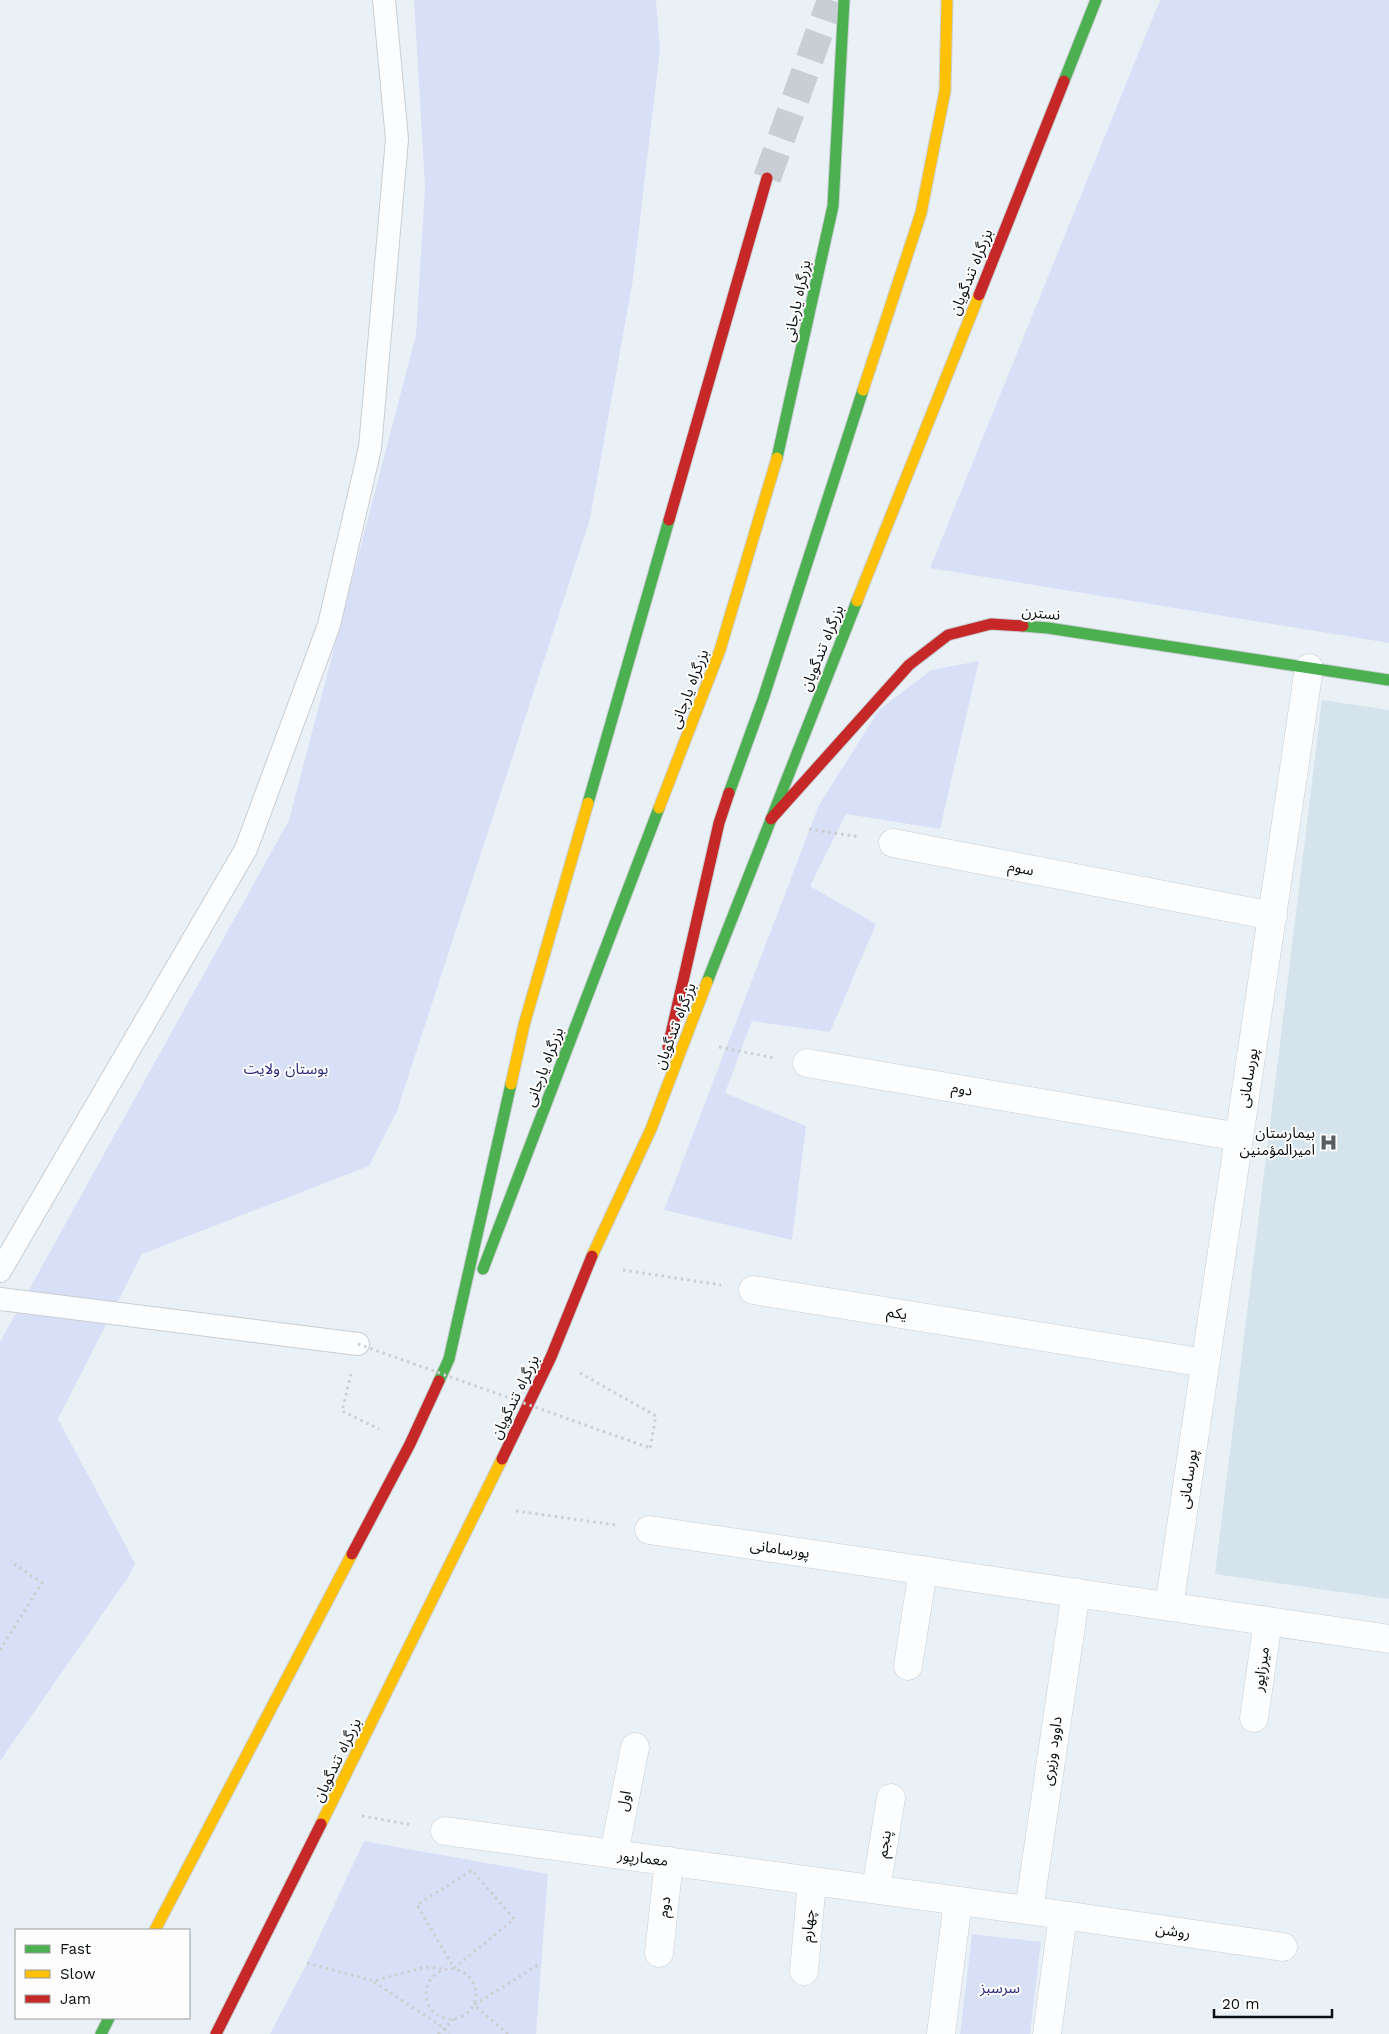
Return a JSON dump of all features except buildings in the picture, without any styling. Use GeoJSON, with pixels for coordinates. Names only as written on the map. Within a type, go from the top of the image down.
{"type":"FeatureCollection","features":[{"type":"Feature","properties":{"kind":"main road","name":"بزرگراه یارجانی"},"geometry":{"type":"LineString","coordinates":[[449,1359],[720,650],[779,452],[833,206],[844,0]]}},
{"type":"Feature","properties":{"kind":"main road"},"geometry":{"type":"LineString","coordinates":[[651,1130],[719,823],[763,699],[921,213],[945,91],[947,0]]}},
{"type":"Feature","properties":{"kind":"main road","name":"بزرگراه تندگویان"},"geometry":{"type":"LineString","coordinates":[[216,2034],[330,1809],[480,1505],[551,1357],[588,1265],[651,1130],[769,822],[1096,0]]}},
{"type":"Feature","properties":{"kind":"main road"},"geometry":{"type":"LineString","coordinates":[[156,1929],[410,1444],[449,1359],[524,1025],[767,178]]}},
{"type":"Feature","properties":{"kind":"main road","name":"نسترن"},"geometry":{"type":"LineString","coordinates":[[769,822],[909,664],[948,635],[991,624],[1048,628],[1389,680]]}},
{"type":"Feature","properties":{"kind":"main road"},"geometry":{"type":"LineString","coordinates":[[101,2034],[108,2019]]}},
{"type":"Feature","properties":{"kind":"street","name":"پورسامانی"},"geometry":{"type":"LineString","coordinates":[[1169,1607],[1309,668]]}},
{"type":"Feature","properties":{"kind":"street","name":"سوم"},"geometry":{"type":"LineString","coordinates":[[893,843],[1273,916]]}},
{"type":"Feature","properties":{"kind":"street","name":"دوم"},"geometry":{"type":"LineString","coordinates":[[807,1063],[1239,1137]]}},
{"type":"Feature","properties":{"kind":"street","name":"یکم"},"geometry":{"type":"LineString","coordinates":[[753,1290],[1205,1363]]}},
{"type":"Feature","properties":{"kind":"street","name":"پورسامانی"},"geometry":{"type":"LineString","coordinates":[[649,1530],[1389,1639]]}},
{"type":"Feature","properties":{"kind":"street"},"geometry":{"type":"LineString","coordinates":[[908,1666],[923,1570]]}},
{"type":"Feature","properties":{"kind":"street","name":"داوود وزیری"},"geometry":{"type":"LineString","coordinates":[[1029,1910],[1076,1592]]}},
{"type":"Feature","properties":{"kind":"street","name":"میرزاپور"},"geometry":{"type":"LineString","coordinates":[[1254,1718],[1268,1621]]}},
{"type":"Feature","properties":{"kind":"street","name":"اول"},"geometry":{"type":"LineString","coordinates":[[614,1854],[635,1747]]}},
{"type":"Feature","properties":{"kind":"street","name":"پنجم"},"geometry":{"type":"LineString","coordinates":[[876,1889],[891,1798]]}},
{"type":"Feature","properties":{"kind":"street","name":"معمارپور"},"geometry":{"type":"LineString","coordinates":[[444,1832],[958,1900]]}},
{"type":"Feature","properties":{"kind":"street","name":"دوم"},"geometry":{"type":"LineString","coordinates":[[659,1953],[669,1861]]}},
{"type":"Feature","properties":{"kind":"street","name":"چهارم"},"geometry":{"type":"LineString","coordinates":[[804,1971],[812,1881]]}},
{"type":"Feature","properties":{"kind":"street"},"geometry":{"type":"LineString","coordinates":[[941,2034],[958,1900],[1063,1915],[1047,2034]]}},
{"type":"Feature","properties":{"kind":"street","name":"روشن"},"geometry":{"type":"LineString","coordinates":[[1063,1915],[1283,1947]]}},
{"type":"Feature","properties":{"kind":"lane"},"geometry":{"type":"LineString","coordinates":[[0,1271],[246,849],[329,626],[370,448],[397,139],[384,0]]}},
{"type":"Feature","properties":{"kind":"lane"},"geometry":{"type":"LineString","coordinates":[[0,1299],[358,1344]]}},
{"type":"Feature","properties":{"kind":"path"},"geometry":{"type":"LineString","coordinates":[[769,822],[893,843]]}},
{"type":"Feature","properties":{"kind":"path"},"geometry":{"type":"LineString","coordinates":[[686,1040],[745,1053],[807,1063]]}},
{"type":"Feature","properties":{"kind":"path"},"geometry":{"type":"LineString","coordinates":[[588,1265],[753,1290]]}},
{"type":"Feature","properties":{"kind":"path"},"geometry":{"type":"LineString","coordinates":[[358,1344],[650,1448],[656,1416],[551,1357]]}},
{"type":"Feature","properties":{"kind":"path"},"geometry":{"type":"LineString","coordinates":[[342,1412],[410,1444]]}},
{"type":"Feature","properties":{"kind":"path"},"geometry":{"type":"LineString","coordinates":[[480,1505],[649,1530]]}},
{"type":"Feature","properties":{"kind":"path"},"geometry":{"type":"LineString","coordinates":[[0,1650],[42,1583],[10,1561]]}},
{"type":"Feature","properties":{"kind":"path"},"geometry":{"type":"LineString","coordinates":[[330,1809],[444,1832]]}},
{"type":"Feature","properties":{"kind":"path"},"geometry":{"type":"LineString","coordinates":[[374,1981],[425,1967],[454,1968],[514,1919],[471,1870],[417,1905],[454,1968],[468,1975],[473,1981],[476,1997],[474,2005]]}},
{"type":"Feature","properties":{"kind":"path"},"geometry":{"type":"LineString","coordinates":[[307,1963],[374,1981],[444,2028],[449,2034]]}},
{"type":"Feature","properties":{"kind":"path"},"geometry":{"type":"LineString","coordinates":[[445,1969],[431,1978],[426,1994],[432,2010],[438,2015],[446,2018],[455,2018],[463,2016],[474,2005],[541,1963]]}},
{"type":"Feature","properties":{"kind":"path"},"geometry":{"type":"LineString","coordinates":[[474,2005],[508,2034]]}},
{"type":"Feature","properties":{"kind":"path"},"geometry":{"type":"LineString","coordinates":[[438,2034],[455,2018]]}},
{"type":"Feature","properties":{"kind":"shaded area","name":"بیمارستان امیرالمؤمنین"},"geometry":{"type":"Polygon","coordinates":[[[1322,700],[1389,710],[1389,1599],[1215,1574],[1322,700]]]}},
{"type":"Feature","properties":{"kind":"green space","name":"بوستان ولایت"},"geometry":{"type":"Polygon","coordinates":[[[414,0],[656,0],[660,49],[633,279],[590,519],[397,1111],[369,1166],[142,1254],[58,1419],[135,1563],[129,1576],[0,1761],[0,1342],[289,820],[416,335],[425,187],[414,0]]]}},
{"type":"Feature","properties":{"kind":"green space"},"geometry":{"type":"Polygon","coordinates":[[[1160,0],[1389,0],[1389,643],[930,568],[1160,0]]]}},
{"type":"Feature","properties":{"kind":"green space"},"geometry":{"type":"Polygon","coordinates":[[[979,661],[940,829],[846,814],[810,886],[876,924],[830,1032],[752,1021],[725,1093],[806,1126],[792,1240],[664,1210],[819,805],[879,710],[931,670],[979,661]]]}},
{"type":"Feature","properties":{"kind":"green space"},"geometry":{"type":"Polygon","coordinates":[[[364,1841],[548,1874],[536,2034],[270,2034],[307,1963],[364,1841]]]}},
{"type":"Feature","properties":{"kind":"green space","name":"سرسبز"},"geometry":{"type":"Polygon","coordinates":[[[972,1934],[1041,1942],[1030,2034],[960,2034],[972,1934]]]}},
{"type":"Feature","properties":{"kind":"tunnel"},"geometry":{"type":"LineString","coordinates":[[767,178],[831,0]]}},
{"type":"Feature","properties":{"kind":"traffic: fast"},"geometry":{"type":"LineString","coordinates":[[777,458],[833,206],[844,0]]}},
{"type":"Feature","properties":{"kind":"traffic: fast"},"geometry":{"type":"LineString","coordinates":[[1064,81],[1096,0]]}},
{"type":"Feature","properties":{"kind":"traffic: fast"},"geometry":{"type":"LineString","coordinates":[[729,793],[763,699],[863,390]]}},
{"type":"Feature","properties":{"kind":"traffic: fast"},"geometry":{"type":"LineString","coordinates":[[588,803],[669,520]]}},
{"type":"Feature","properties":{"kind":"traffic: fast"},"geometry":{"type":"LineString","coordinates":[[707,982],[857,601]]}},
{"type":"Feature","properties":{"kind":"traffic: fast"},"geometry":{"type":"LineString","coordinates":[[1023,626],[1048,628],[1389,680]]}},
{"type":"Feature","properties":{"kind":"traffic: fast"},"geometry":{"type":"LineString","coordinates":[[483,1269],[659,808]]}},
{"type":"Feature","properties":{"kind":"traffic: fast"},"geometry":{"type":"LineString","coordinates":[[439,1381],[449,1359],[511,1084]]}},
{"type":"Feature","properties":{"kind":"traffic: fast"},"geometry":{"type":"LineString","coordinates":[[101,2034],[108,2019]]}},
{"type":"Feature","properties":{"kind":"traffic: slow"},"geometry":{"type":"LineString","coordinates":[[863,390],[921,213],[945,91],[947,0]]}},
{"type":"Feature","properties":{"kind":"traffic: slow"},"geometry":{"type":"LineString","coordinates":[[857,601],[979,295]]}},
{"type":"Feature","properties":{"kind":"traffic: slow"},"geometry":{"type":"LineString","coordinates":[[659,808],[720,650],[777,458]]}},
{"type":"Feature","properties":{"kind":"traffic: slow"},"geometry":{"type":"LineString","coordinates":[[511,1084],[524,1025],[588,803]]}},
{"type":"Feature","properties":{"kind":"traffic: slow"},"geometry":{"type":"LineString","coordinates":[[592,1256],[651,1129],[707,982]]}},
{"type":"Feature","properties":{"kind":"traffic: slow"},"geometry":{"type":"LineString","coordinates":[[321,1824],[502,1459]]}},
{"type":"Feature","properties":{"kind":"traffic: slow"},"geometry":{"type":"LineString","coordinates":[[156,1929],[352,1554]]}},
{"type":"Feature","properties":{"kind":"traffic: jam"},"geometry":{"type":"LineString","coordinates":[[979,295],[1064,81]]}},
{"type":"Feature","properties":{"kind":"traffic: jam"},"geometry":{"type":"LineString","coordinates":[[669,520],[767,178]]}},
{"type":"Feature","properties":{"kind":"traffic: jam"},"geometry":{"type":"LineString","coordinates":[[771,819],[909,665],[948,635],[991,624],[1023,626]]}},
{"type":"Feature","properties":{"kind":"traffic: jam"},"geometry":{"type":"LineString","coordinates":[[668,1047],[719,823],[729,793]]}},
{"type":"Feature","properties":{"kind":"traffic: jam"},"geometry":{"type":"LineString","coordinates":[[502,1459],[551,1357],[592,1256]]}},
{"type":"Feature","properties":{"kind":"traffic: jam"},"geometry":{"type":"LineString","coordinates":[[352,1554],[410,1444],[439,1381]]}},
{"type":"Feature","properties":{"kind":"traffic: jam"},"geometry":{"type":"LineString","coordinates":[[216,2034],[321,1824]]}},
{"type":"Feature","properties":{"kind":"place","name":"بیمارستان امیرالمؤمنین"},"geometry":{"type":"Point","coordinates":[1329,1142]}}]}
